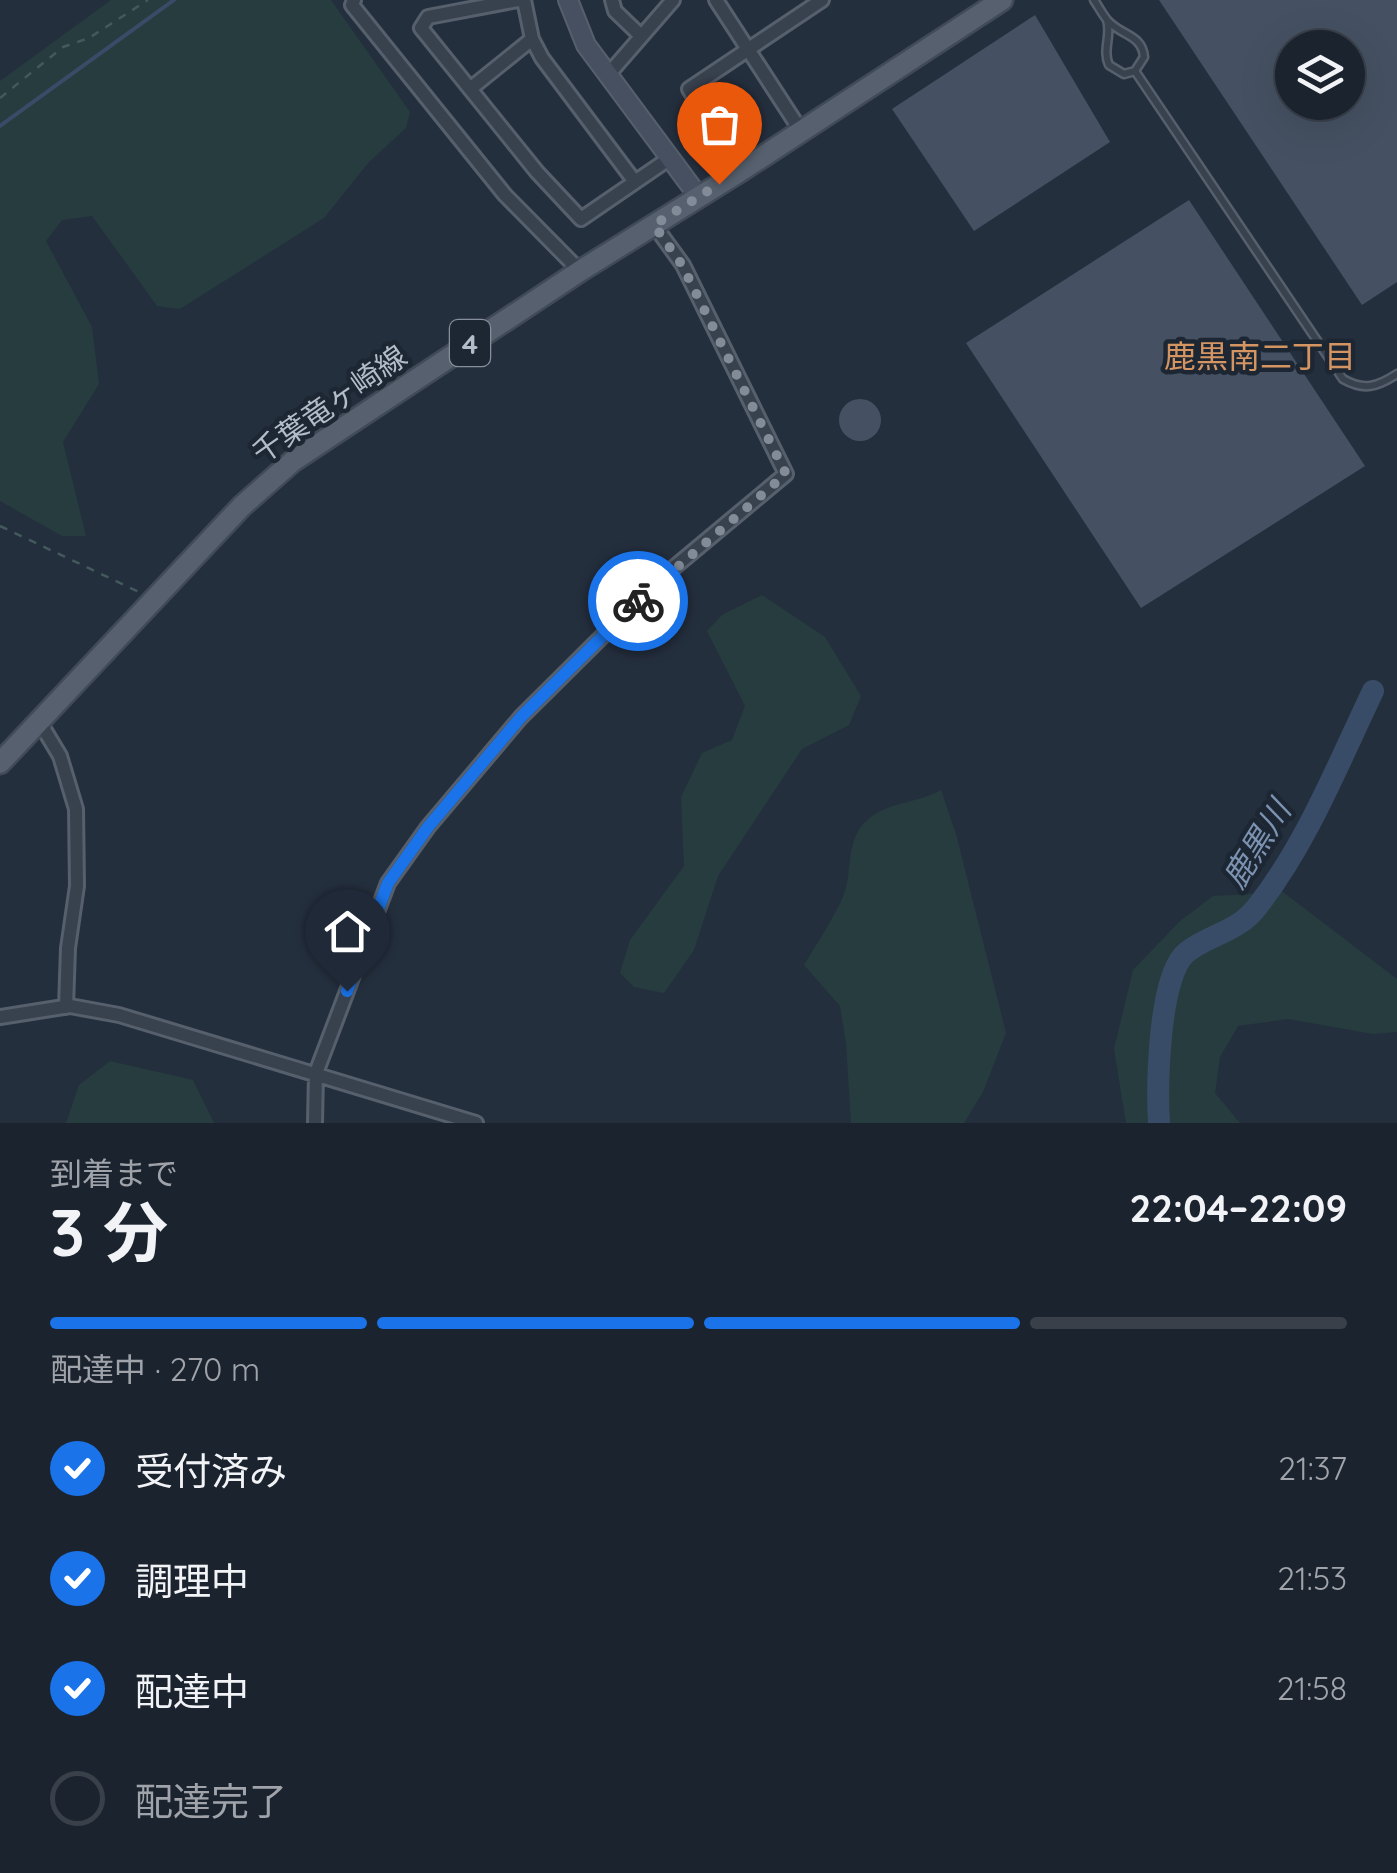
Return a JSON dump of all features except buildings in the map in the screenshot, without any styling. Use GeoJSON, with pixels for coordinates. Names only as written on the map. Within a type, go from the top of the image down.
{"type":"FeatureCollection","features":[{"type":"Feature","properties":{"kind":"main road","name":"千葉竜ヶ崎線"},"geometry":{"type":"LineString","coordinates":[[0,763],[242,506],[293,460],[1002,0]]}},
{"type":"Feature","properties":{"kind":"street"},"geometry":{"type":"LineString","coordinates":[[354,0],[352,5],[505,195],[580,271]]}},
{"type":"Feature","properties":{"kind":"street"},"geometry":{"type":"LineString","coordinates":[[635,182],[556,79],[532,39],[521,0],[428,17],[421,28],[536,172],[581,219],[635,182],[670,158]]}},
{"type":"Feature","properties":{"kind":"street"},"geometry":{"type":"LineString","coordinates":[[568,0],[586,45],[698,197]]}},
{"type":"Feature","properties":{"kind":"street"},"geometry":{"type":"LineString","coordinates":[[612,0],[627,26],[641,36]]}},
{"type":"Feature","properties":{"kind":"street"},"geometry":{"type":"LineString","coordinates":[[607,76],[674,0]]}},
{"type":"Feature","properties":{"kind":"street"},"geometry":{"type":"LineString","coordinates":[[716,0],[801,131]]}},
{"type":"Feature","properties":{"kind":"street"},"geometry":{"type":"LineString","coordinates":[[739,172],[688,89],[822,0]]}},
{"type":"Feature","properties":{"kind":"street"},"geometry":{"type":"LineString","coordinates":[[470,89],[532,39]]}},
{"type":"Feature","properties":{"kind":"street"},"geometry":{"type":"LineString","coordinates":[[315,1123],[316,1072],[388,883],[428,827],[521,717],[645,594],[786,474],[682,265],[654,225]]}},
{"type":"Feature","properties":{"kind":"street"},"geometry":{"type":"LineString","coordinates":[[40,721],[60,756],[76,809],[77,886],[68,948],[66,1006]]}},
{"type":"Feature","properties":{"kind":"street"},"geometry":{"type":"LineString","coordinates":[[0,1018],[66,1006],[119,1015],[476,1123]]}},
{"type":"Feature","properties":{"kind":"lane"},"geometry":{"type":"LineString","coordinates":[[1094,0],[1107,20],[1143,46],[1143,62],[1135,71],[1124,74],[1109,65],[1107,20]]}},
{"type":"Feature","properties":{"kind":"lane"},"geometry":{"type":"LineString","coordinates":[[1135,71],[1343,379],[1370,388],[1397,374]]}},
{"type":"Feature","properties":{"kind":"path"},"geometry":{"type":"LineString","coordinates":[[0,98],[63,46],[88,38],[148,0]]}},
{"type":"Feature","properties":{"kind":"path"},"geometry":{"type":"LineString","coordinates":[[0,526],[155,600]]}},
{"type":"Feature","properties":{"kind":"green space"},"geometry":{"type":"Polygon","coordinates":[[[111,0],[331,0],[410,112],[406,128],[369,162],[324,218],[180,309],[157,306],[92,216],[62,220],[46,241],[92,327],[99,384],[63,442],[86,536],[62,536],[0,501],[0,81],[111,0]]]}},
{"type":"Feature","properties":{"kind":"green space"},"geometry":{"type":"Polygon","coordinates":[[[762,595],[825,637],[861,696],[849,725],[802,749],[718,876],[694,950],[664,993],[634,987],[620,973],[630,940],[684,866],[681,797],[702,753],[732,740],[745,706],[707,631],[722,615],[762,595]]]}},
{"type":"Feature","properties":{"kind":"green space"},"geometry":{"type":"Polygon","coordinates":[[[941,790],[956,834],[1006,1033],[983,1092],[964,1123],[851,1123],[840,1006],[804,965],[843,897],[854,840],[864,823],[891,807],[941,790]]]}},
{"type":"Feature","properties":{"kind":"green space"},"geometry":{"type":"Polygon","coordinates":[[[1283,892],[1397,979],[1397,1032],[1373,1034],[1288,1019],[1238,1026],[1220,1057],[1215,1093],[1240,1123],[1126,1123],[1114,1049],[1133,970],[1180,921],[1213,896],[1283,892]]]}},
{"type":"Feature","properties":{"kind":"green space"},"geometry":{"type":"Polygon","coordinates":[[[110,1061],[193,1080],[214,1123],[66,1123],[79,1085],[110,1061]]]}},
{"type":"Feature","properties":{"kind":"waterway"},"geometry":{"type":"LineString","coordinates":[[0,126],[174,0]]}},
{"type":"Feature","properties":{"kind":"waterway","name":"鹿黒川"},"geometry":{"type":"LineString","coordinates":[[1159,1123],[1161,1033],[1177,964],[1187,952],[1249,915],[1275,882],[1321,802],[1373,691]]}},
{"type":"Feature","properties":{"kind":"way so far"},"geometry":{"type":"LineString","coordinates":[[638,601],[786,474],[682,265],[654,225],[719,184]]}},
{"type":"Feature","properties":{"kind":"district","name":"鹿黒南二丁目"},"geometry":{"type":"Point","coordinates":[1260,356]}},
{"type":"Feature","properties":{"kind":"route"},"geometry":{"type":"LineString","coordinates":[[347,991],[388,883],[428,827],[521,717],[638,601]]}}]}
